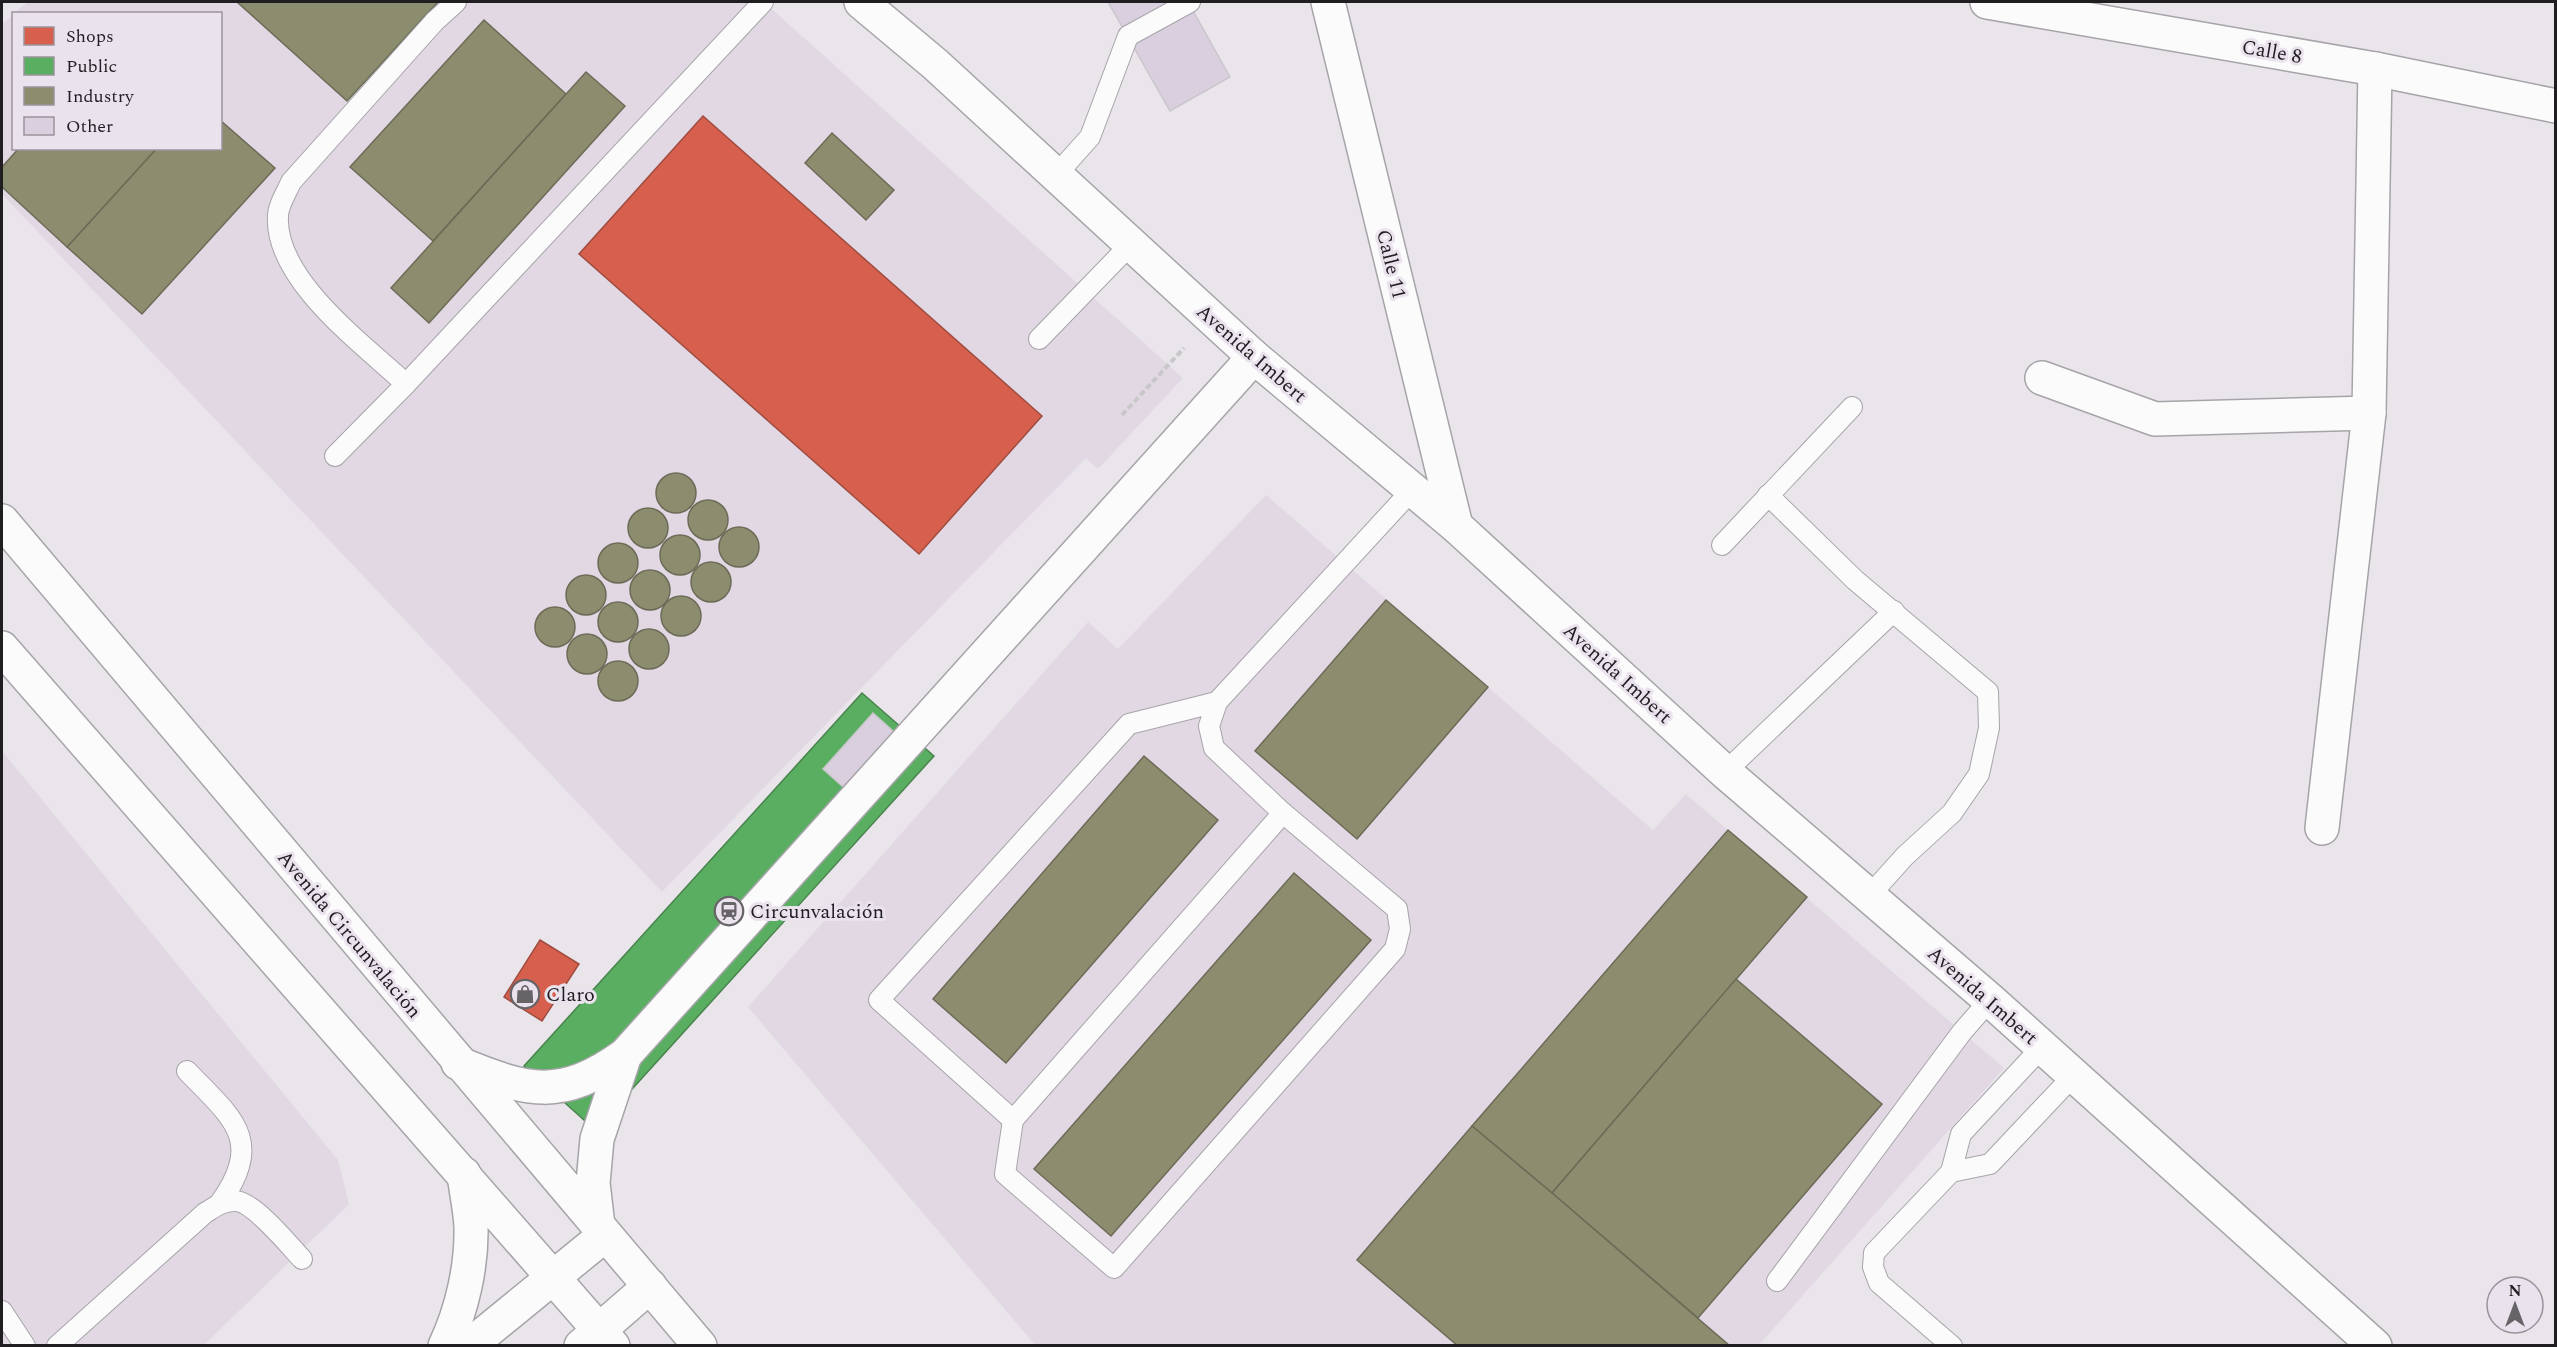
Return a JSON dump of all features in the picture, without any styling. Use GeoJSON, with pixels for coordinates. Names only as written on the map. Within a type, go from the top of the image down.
{"type":"FeatureCollection","features":[{"type":"Feature","properties":{"kind":"main road","name":"Avenida Imbert"},"geometry":{"type":"LineString","coordinates":[[861,2],[935,64],[1254,357],[1456,526],[1725,772],[1990,1000],[2375,1346]]}},
{"type":"Feature","properties":{"kind":"main road","name":"Calle 11"},"geometry":{"type":"LineString","coordinates":[[1328,2],[1456,526]]}},
{"type":"Feature","properties":{"kind":"main road","name":"Calle 8"},"geometry":{"type":"LineString","coordinates":[[1987,2],[2375,69],[2556,106]]}},
{"type":"Feature","properties":{"kind":"main road"},"geometry":{"type":"LineString","coordinates":[[2322,828],[2369,413],[2375,69]]}},
{"type":"Feature","properties":{"kind":"main road"},"geometry":{"type":"LineString","coordinates":[[459,1063],[495,1078],[528,1087],[563,1086],[597,1075],[625,1054],[1254,357]]}},
{"type":"Feature","properties":{"kind":"main road"},"geometry":{"type":"LineString","coordinates":[[2042,378],[2155,419],[2369,413]]}},
{"type":"Feature","properties":{"kind":"main road","name":"Avenida Circunvalación"},"geometry":{"type":"LineString","coordinates":[[2,521],[700,1346]]}},
{"type":"Feature","properties":{"kind":"main road"},"geometry":{"type":"LineString","coordinates":[[2,648],[555,1278],[598,1340],[650,1286]]}},
{"type":"Feature","properties":{"kind":"main road"},"geometry":{"type":"LineString","coordinates":[[469,1346],[555,1278],[602,1231],[593,1183],[597,1139],[625,1054]]}},
{"type":"Feature","properties":{"kind":"main road"},"geometry":{"type":"LineString","coordinates":[[445,1346],[453,1329],[467,1278],[471,1226],[464,1174]]}},
{"type":"Feature","properties":{"kind":"lane"},"geometry":{"type":"LineString","coordinates":[[406,384],[307,292],[280,247],[278,214],[291,182],[435,21],[456,2]]}},
{"type":"Feature","properties":{"kind":"lane"},"geometry":{"type":"LineString","coordinates":[[335,456],[406,384],[763,2]]}},
{"type":"Feature","properties":{"kind":"lane"},"geometry":{"type":"LineString","coordinates":[[1056,175],[1090,137],[1128,36],[1190,2]]}},
{"type":"Feature","properties":{"kind":"lane"},"geometry":{"type":"LineString","coordinates":[[1039,339],[1131,244]]}},
{"type":"Feature","properties":{"kind":"lane"},"geometry":{"type":"LineString","coordinates":[[1722,545],[1852,407]]}},
{"type":"Feature","properties":{"kind":"lane"},"geometry":{"type":"LineString","coordinates":[[1283,813],[1012,1120],[1005,1174],[1114,1268],[1395,949],[1400,929],[1397,909],[1283,813],[1214,748],[1209,726],[1217,702],[1413,489]]}},
{"type":"Feature","properties":{"kind":"lane"},"geometry":{"type":"LineString","coordinates":[[1768,495],[1855,580],[1988,692],[1989,728],[1979,774],[1952,813],[1905,856],[1869,896]]}},
{"type":"Feature","properties":{"kind":"lane"},"geometry":{"type":"LineString","coordinates":[[1725,772],[1768,734],[1894,611]]}},
{"type":"Feature","properties":{"kind":"lane"},"geometry":{"type":"LineString","coordinates":[[1012,1120],[879,1000],[1129,724],[1217,702]]}},
{"type":"Feature","properties":{"kind":"lane"},"geometry":{"type":"LineString","coordinates":[[1777,1281],[1962,1032],[1990,1000]]}},
{"type":"Feature","properties":{"kind":"lane"},"geometry":{"type":"LineString","coordinates":[[1952,1346],[1879,1283],[1873,1267],[1874,1253],[1951,1172],[1961,1134],[2042,1047]]}},
{"type":"Feature","properties":{"kind":"lane"},"geometry":{"type":"LineString","coordinates":[[57,1346],[205,1213],[220,1203],[240,1168],[242,1150],[235,1122],[187,1071]]}},
{"type":"Feature","properties":{"kind":"lane"},"geometry":{"type":"LineString","coordinates":[[1951,1172],[1990,1164],[2074,1075]]}},
{"type":"Feature","properties":{"kind":"lane"},"geometry":{"type":"LineString","coordinates":[[220,1203],[237,1201],[252,1208],[302,1259]]}},
{"type":"Feature","properties":{"kind":"lane"},"geometry":{"type":"LineString","coordinates":[[2,1311],[25,1346]]}},
{"type":"Feature","properties":{"kind":"path"},"geometry":{"type":"LineString","coordinates":[[1122,415],[1211,318]]}},
{"type":"Feature","properties":{"kind":"shaded area"},"geometry":{"type":"Polygon","coordinates":[[[28,2],[764,2],[1183,378],[1098,469],[1086,458],[662,892],[2,194],[2,24],[12,16],[12,150],[222,150],[222,12],[15,12],[28,2]]]}},
{"type":"Feature","properties":{"kind":"shaded area"},"geometry":{"type":"Polygon","coordinates":[[[1266,495],[1653,830],[1686,794],[2004,1068],[1759,1345],[1035,1345],[748,1007],[1088,622],[1118,649],[1266,495]]]}},
{"type":"Feature","properties":{"kind":"shaded area"},"geometry":{"type":"Polygon","coordinates":[[[2,751],[338,1160],[349,1204],[204,1345],[2,1345],[2,751]]]}},
{"type":"Feature","properties":{"kind":"building: Shops"},"geometry":{"type":"Polygon","coordinates":[[[703,116],[1042,416],[919,554],[579,254],[703,116]]]}},
{"type":"Feature","properties":{"kind":"building: Shops"},"geometry":{"type":"Polygon","coordinates":[[[540,940],[579,964],[542,1021],[504,997],[540,940]]]}},
{"type":"Feature","properties":{"kind":"building: Public","name":"Circunvalación"},"geometry":{"type":"Polygon","coordinates":[[[862,693],[934,756],[595,1130],[524,1066],[862,693]]]}},
{"type":"Feature","properties":{"kind":"building: Industry"},"geometry":{"type":"Polygon","coordinates":[[[237,2],[438,2],[347,101],[237,2]]]}},
{"type":"Feature","properties":{"kind":"building: Industry"},"geometry":{"type":"Polygon","coordinates":[[[484,20],[566,94],[433,241],[350,167],[484,20]]]}},
{"type":"Feature","properties":{"kind":"building: Industry"},"geometry":{"type":"Polygon","coordinates":[[[586,72],[625,106],[429,323],[391,288],[586,72]]]}},
{"type":"Feature","properties":{"kind":"building: Industry"},"geometry":{"type":"Polygon","coordinates":[[[222,122],[275,168],[142,314],[67,247],[155,150],[222,150],[222,122]]]}},
{"type":"Feature","properties":{"kind":"building: Industry"},"geometry":{"type":"Polygon","coordinates":[[[832,133],[894,190],[866,220],[805,163],[832,133]]]}},
{"type":"Feature","properties":{"kind":"building: Industry"},"geometry":{"type":"Polygon","coordinates":[[[17,150],[155,150],[67,247],[2,187],[2,167],[17,150]]]}},
{"type":"Feature","properties":{"kind":"building: Industry"},"geometry":{"type":"Polygon","coordinates":[[[676,473],[690,479],[696,493],[690,507],[676,513],[662,507],[656,493],[662,479],[676,473]]]}},
{"type":"Feature","properties":{"kind":"building: Industry"},"geometry":{"type":"Polygon","coordinates":[[[708,500],[722,506],[728,520],[722,534],[708,540],[694,534],[688,520],[694,506],[708,500]]]}},
{"type":"Feature","properties":{"kind":"building: Industry"},"geometry":{"type":"Polygon","coordinates":[[[648,508],[656,509],[662,514],[667,520],[667,536],[662,542],[656,547],[648,548],[640,547],[634,542],[629,536],[628,528],[629,520],[634,514],[640,509],[648,508]]]}},
{"type":"Feature","properties":{"kind":"building: Industry"},"geometry":{"type":"Polygon","coordinates":[[[739,527],[753,533],[759,547],[753,561],[739,567],[725,561],[719,547],[725,533],[739,527]]]}},
{"type":"Feature","properties":{"kind":"building: Industry"},"geometry":{"type":"Polygon","coordinates":[[[680,535],[694,541],[700,555],[694,569],[680,575],[666,569],[660,555],[666,541],[680,535]]]}},
{"type":"Feature","properties":{"kind":"building: Industry"},"geometry":{"type":"Polygon","coordinates":[[[618,543],[632,549],[638,563],[632,577],[618,583],[604,577],[598,563],[604,549],[618,543]]]}},
{"type":"Feature","properties":{"kind":"building: Industry"},"geometry":{"type":"Polygon","coordinates":[[[711,562],[719,563],[725,568],[730,574],[730,590],[725,596],[719,601],[711,602],[703,601],[697,596],[692,590],[691,582],[692,574],[697,568],[703,563],[711,562]]]}},
{"type":"Feature","properties":{"kind":"building: Industry"},"geometry":{"type":"Polygon","coordinates":[[[650,570],[664,576],[670,590],[664,604],[650,610],[636,604],[630,590],[636,576],[650,570]]]}},
{"type":"Feature","properties":{"kind":"building: Industry"},"geometry":{"type":"Polygon","coordinates":[[[586,575],[600,581],[606,595],[600,609],[586,615],[572,609],[566,595],[572,581],[586,575]]]}},
{"type":"Feature","properties":{"kind":"building: Industry"},"geometry":{"type":"Polygon","coordinates":[[[681,596],[695,602],[701,616],[695,630],[681,636],[667,630],[661,616],[667,602],[681,596]]]}},
{"type":"Feature","properties":{"kind":"building: Industry"},"geometry":{"type":"Polygon","coordinates":[[[1386,600],[1488,687],[1357,839],[1255,751],[1386,600]]]}},
{"type":"Feature","properties":{"kind":"building: Industry"},"geometry":{"type":"Polygon","coordinates":[[[618,602],[626,603],[632,608],[637,614],[637,630],[632,636],[626,641],[618,642],[610,641],[604,636],[599,630],[598,622],[599,614],[604,608],[610,603],[618,602]]]}},
{"type":"Feature","properties":{"kind":"building: Industry"},"geometry":{"type":"Polygon","coordinates":[[[555,607],[563,608],[569,613],[574,619],[574,635],[569,641],[563,646],[555,647],[547,646],[541,641],[536,635],[535,627],[536,619],[541,613],[547,608],[555,607]]]}},
{"type":"Feature","properties":{"kind":"building: Industry"},"geometry":{"type":"Polygon","coordinates":[[[649,629],[663,635],[669,649],[663,663],[649,669],[635,663],[629,649],[635,635],[649,629]]]}},
{"type":"Feature","properties":{"kind":"building: Industry"},"geometry":{"type":"Polygon","coordinates":[[[587,634],[601,640],[607,654],[601,668],[587,674],[573,668],[567,654],[573,640],[587,634]]]}},
{"type":"Feature","properties":{"kind":"building: Industry"},"geometry":{"type":"Polygon","coordinates":[[[618,661],[626,662],[632,667],[637,673],[637,689],[632,695],[626,700],[618,701],[610,700],[604,695],[599,689],[598,681],[599,673],[604,667],[610,662],[618,661]]]}},
{"type":"Feature","properties":{"kind":"building: Industry"},"geometry":{"type":"Polygon","coordinates":[[[1144,756],[1218,820],[1006,1063],[933,999],[1144,756]]]}},
{"type":"Feature","properties":{"kind":"building: Industry"},"geometry":{"type":"Polygon","coordinates":[[[1728,830],[1807,897],[1552,1193],[1472,1126],[1728,830]]]}},
{"type":"Feature","properties":{"kind":"building: Industry"},"geometry":{"type":"Polygon","coordinates":[[[1294,873],[1371,940],[1111,1236],[1034,1169],[1294,873]]]}},
{"type":"Feature","properties":{"kind":"building: Industry"},"geometry":{"type":"Polygon","coordinates":[[[1736,979],[1882,1104],[1698,1318],[1552,1193],[1736,979]]]}},
{"type":"Feature","properties":{"kind":"building: Industry"},"geometry":{"type":"Polygon","coordinates":[[[1472,1126],[1730,1346],[1458,1346],[1357,1260],[1472,1126]]]}},
{"type":"Feature","properties":{"kind":"building: Other"},"geometry":{"type":"Polygon","coordinates":[[[1108,2],[1188,2],[1230,77],[1170,111],[1108,2]]]}},
{"type":"Feature","properties":{"kind":"building: Other"},"geometry":{"type":"Polygon","coordinates":[[[873,713],[911,747],[861,803],[823,769],[873,713]]]}},
{"type":"Feature","properties":{"kind":"place","name":"Circunvalación"},"geometry":{"type":"Point","coordinates":[729,911]}},
{"type":"Feature","properties":{"kind":"place","name":"Claro"},"geometry":{"type":"Point","coordinates":[525,994]}}]}
